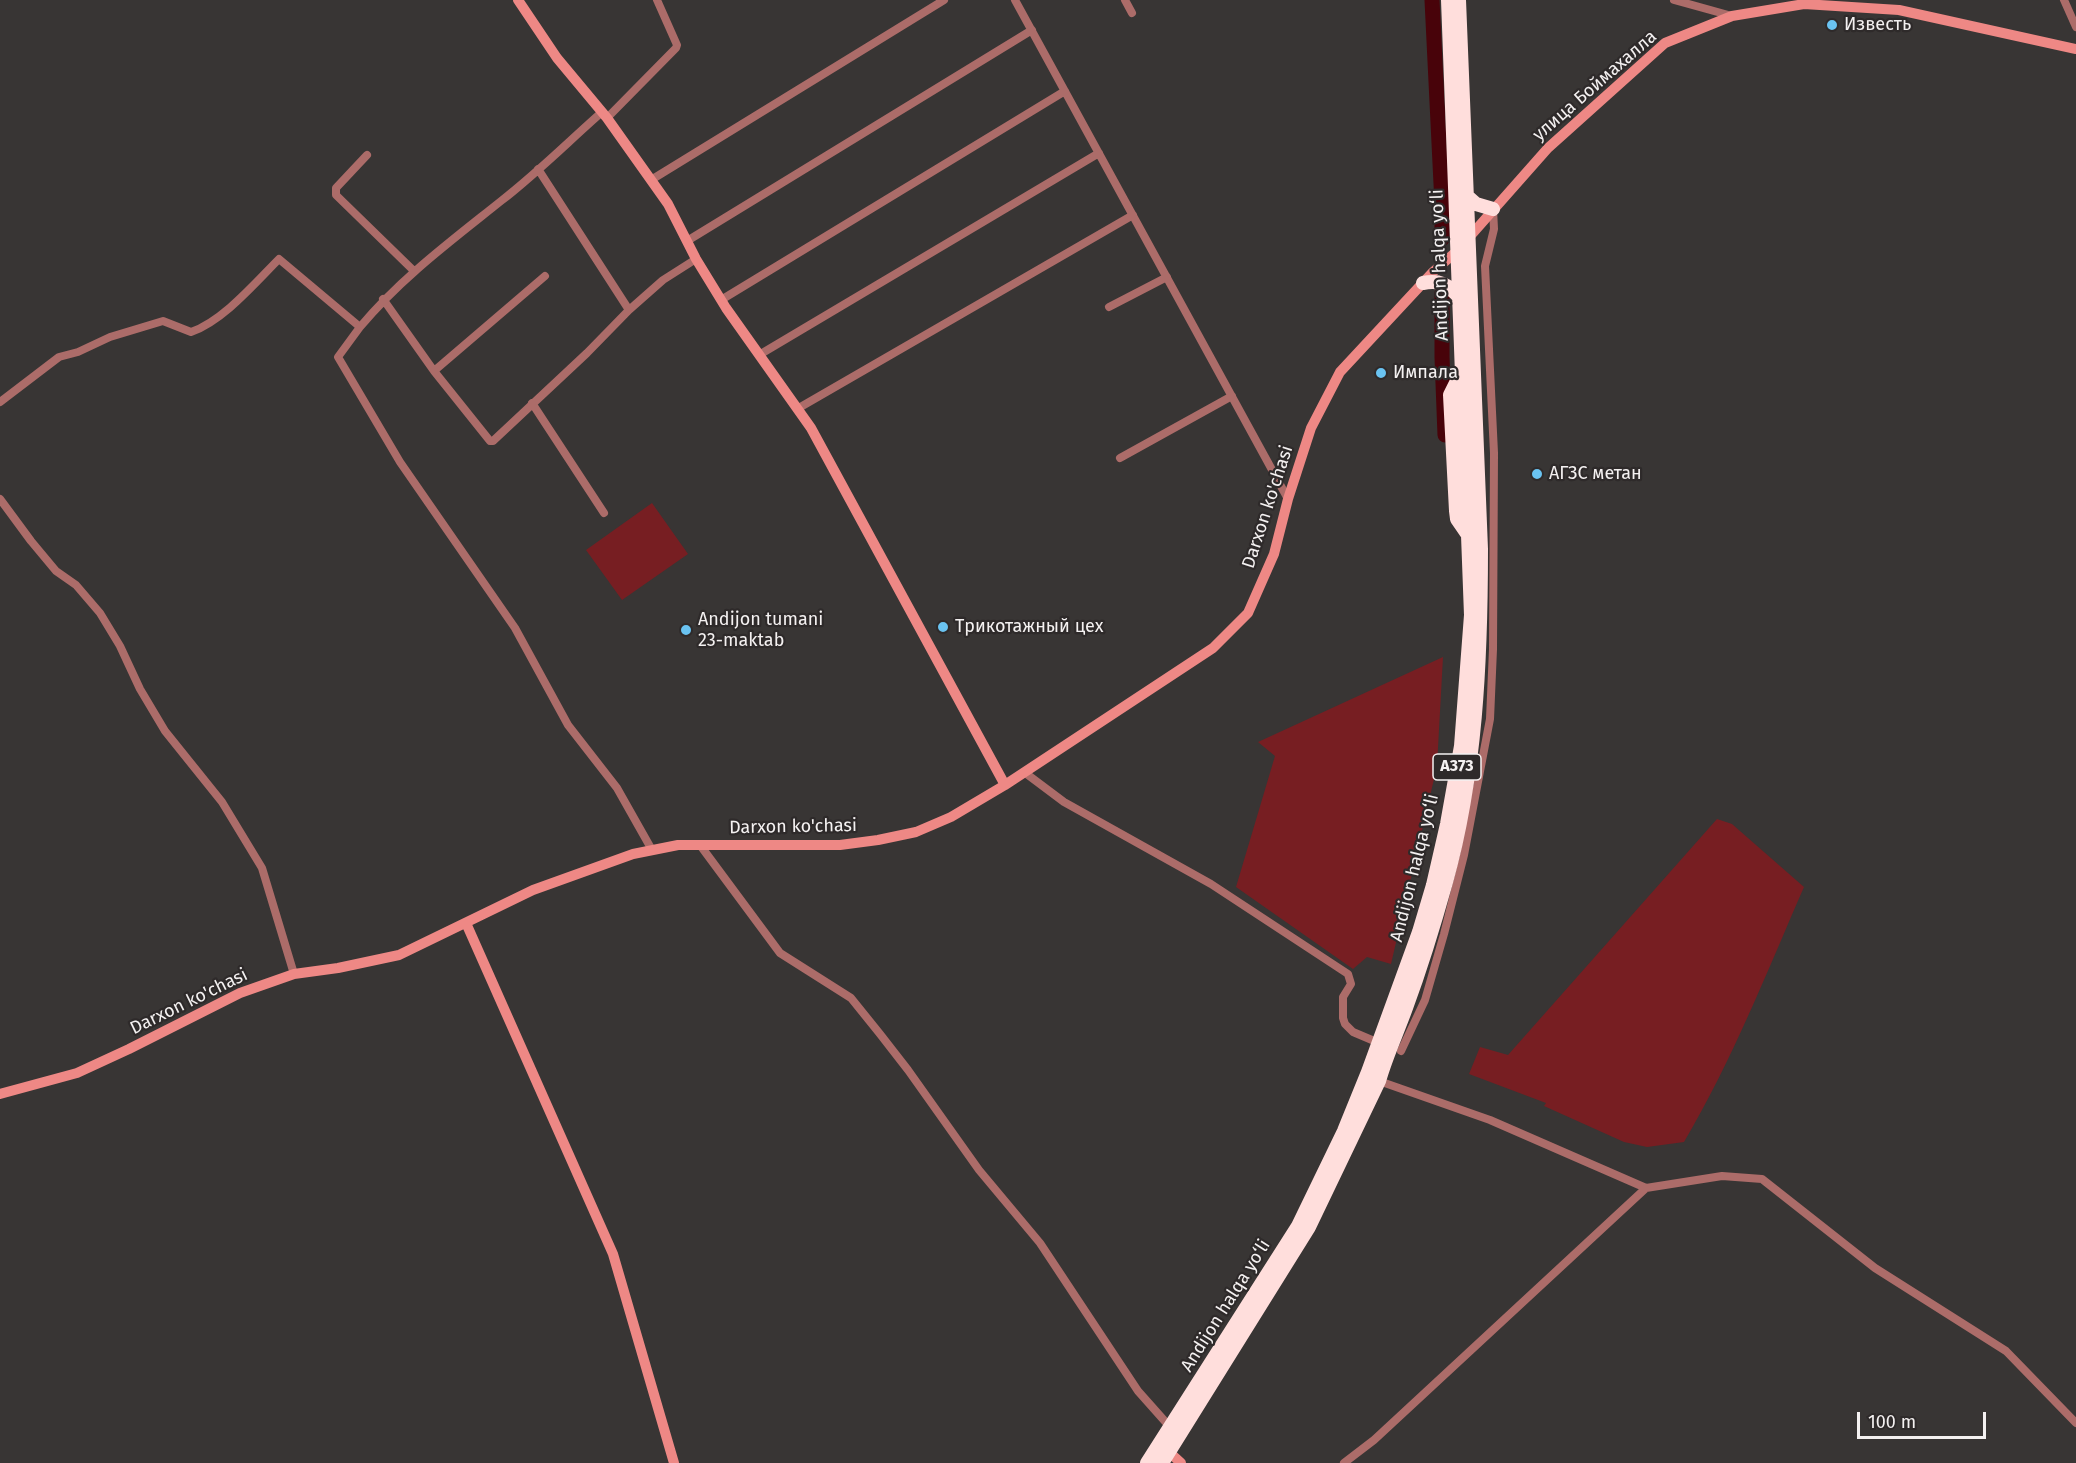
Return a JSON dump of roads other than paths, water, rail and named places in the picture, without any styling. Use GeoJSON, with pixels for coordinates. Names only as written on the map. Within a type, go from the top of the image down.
{"type":"FeatureCollection","features":[{"type":"Feature","properties":{"kind":"highway","name":"Andijon halqa yo‘li"},"geometry":{"type":"LineString","coordinates":[[1165,1458],[1309,1227],[1379,1081],[1385,1058],[1405,1012],[1423,959],[1446,881],[1462,815],[1478,685],[1481,618],[1479,511],[1459,297],[1448,0]]}},
{"type":"Feature","properties":{"kind":"highway","name":"Andijon halqa yo‘li"},"geometry":{"type":"LineString","coordinates":[[1147,1463],[1306,1211],[1348,1120],[1379,1043],[1419,932],[1447,824],[1461,746],[1471,615],[1467,369],[1469,237],[1459,0]]}},
{"type":"Feature","properties":{"kind":"highway"},"geometry":{"type":"LineString","coordinates":[[1467,196],[1476,204],[1493,209]]}},
{"type":"Feature","properties":{"kind":"highway"},"geometry":{"type":"LineString","coordinates":[[1423,283],[1432,281],[1448,285],[1459,297]]}},
{"type":"Feature","properties":{"kind":"highway"},"geometry":{"type":"LineString","coordinates":[[1467,369],[1488,366]]}},
{"type":"Feature","properties":{"kind":"highway"},"geometry":{"type":"LineString","coordinates":[[1479,511],[1493,507]]}},
{"type":"Feature","properties":{"kind":"highway"},"geometry":{"type":"LineString","coordinates":[[1385,1058],[1401,1051]]}},
{"type":"Feature","properties":{"kind":"main road"},"geometry":{"type":"LineString","coordinates":[[518,0],[557,58],[604,115],[668,204],[696,259],[721,300],[811,428],[1005,785]]}},
{"type":"Feature","properties":{"kind":"main road","name":"улица Боймахалла"},"geometry":{"type":"LineString","coordinates":[[1457,251],[1548,148],[1665,43],[1732,16],[1804,4],[1899,9],[2076,49]]}},
{"type":"Feature","properties":{"kind":"main road","name":"Darxon ko'chasi"},"geometry":{"type":"LineString","coordinates":[[0,1094],[76,1073],[240,993],[294,974],[338,968],[399,955],[533,890],[633,854],[678,845],[840,845],[916,832],[951,817],[1005,785],[1213,648],[1248,613],[1274,554],[1288,499],[1311,428],[1340,372],[1423,283],[1457,251]]}},
{"type":"Feature","properties":{"kind":"main road"},"geometry":{"type":"LineString","coordinates":[[466,923],[614,1254],[674,1463]]}},
{"type":"Feature","properties":{"kind":"main road"},"geometry":{"type":"LineString","coordinates":[[1165,1458],[1181,1463]]}},
{"type":"Feature","properties":{"kind":"street"},"geometry":{"type":"LineString","coordinates":[[652,850],[617,788],[568,725],[515,628],[400,462],[338,357],[383,299],[441,248],[503,200],[604,115],[676,48],[677,45],[657,0]]}},
{"type":"Feature","properties":{"kind":"street"},"geometry":{"type":"LineString","coordinates":[[651,180],[944,0]]}},
{"type":"Feature","properties":{"kind":"street"},"geometry":{"type":"LineString","coordinates":[[1016,0],[1288,499]]}},
{"type":"Feature","properties":{"kind":"street"},"geometry":{"type":"LineString","coordinates":[[1125,0],[1132,13]]}},
{"type":"Feature","properties":{"kind":"street"},"geometry":{"type":"LineString","coordinates":[[1674,0],[1732,16]]}},
{"type":"Feature","properties":{"kind":"street"},"geometry":{"type":"LineString","coordinates":[[2064,0],[2076,27]]}},
{"type":"Feature","properties":{"kind":"street"},"geometry":{"type":"LineString","coordinates":[[687,241],[1032,30]]}},
{"type":"Feature","properties":{"kind":"street"},"geometry":{"type":"LineString","coordinates":[[721,300],[1065,91]]}},
{"type":"Feature","properties":{"kind":"street"},"geometry":{"type":"LineString","coordinates":[[759,355],[1099,153]]}},
{"type":"Feature","properties":{"kind":"street"},"geometry":{"type":"LineString","coordinates":[[367,155],[338,185],[335,193],[339,200],[414,271]]}},
{"type":"Feature","properties":{"kind":"street"},"geometry":{"type":"LineString","coordinates":[[538,169],[629,310]]}},
{"type":"Feature","properties":{"kind":"street"},"geometry":{"type":"LineString","coordinates":[[1401,1051],[1425,1000],[1464,855],[1479,781],[1490,707],[1493,649],[1494,453],[1488,366],[1485,266],[1494,229],[1493,209]]}},
{"type":"Feature","properties":{"kind":"street"},"geometry":{"type":"LineString","coordinates":[[797,409],[1133,215]]}},
{"type":"Feature","properties":{"kind":"street"},"geometry":{"type":"LineString","coordinates":[[0,402],[59,357],[78,352],[110,337],[163,321],[191,332],[203,328],[240,297],[279,259],[360,327]]}},
{"type":"Feature","properties":{"kind":"street"},"geometry":{"type":"LineString","coordinates":[[383,299],[485,437],[493,441],[587,353],[629,310],[663,280],[696,259]]}},
{"type":"Feature","properties":{"kind":"street"},"geometry":{"type":"LineString","coordinates":[[434,371],[545,276]]}},
{"type":"Feature","properties":{"kind":"street"},"geometry":{"type":"LineString","coordinates":[[1109,307],[1167,277]]}},
{"type":"Feature","properties":{"kind":"street"},"geometry":{"type":"LineString","coordinates":[[1120,458],[1232,396]]}},
{"type":"Feature","properties":{"kind":"street"},"geometry":{"type":"LineString","coordinates":[[532,403],[604,513]]}},
{"type":"Feature","properties":{"kind":"street"},"geometry":{"type":"LineString","coordinates":[[0,499],[56,571],[76,585],[100,613],[165,731],[222,802],[262,868],[294,974]]}},
{"type":"Feature","properties":{"kind":"street"},"geometry":{"type":"LineString","coordinates":[[1024,772],[1064,802],[1211,884],[1348,974],[1351,984],[1342,1002],[1345,1024],[1353,1032],[1379,1043]]}},
{"type":"Feature","properties":{"kind":"street"},"geometry":{"type":"LineString","coordinates":[[700,845],[780,953],[850,998],[880,1034],[979,1170],[1040,1243],[1138,1391],[1170,1426]]}},
{"type":"Feature","properties":{"kind":"street"},"geometry":{"type":"LineString","coordinates":[[1379,1081],[1508,1127],[1646,1188],[1722,1176],[1762,1179],[1875,1268],[2006,1352],[2076,1423]]}},
{"type":"Feature","properties":{"kind":"street"},"geometry":{"type":"LineString","coordinates":[[1344,1463],[1374,1440],[1646,1188]]}},
{"type":"Feature","properties":{"kind":"waterway"},"geometry":{"type":"LineString","coordinates":[[1432,0],[1442,239]]}},
{"type":"Feature","properties":{"kind":"waterway"},"geometry":{"type":"LineString","coordinates":[[1442,293],[1445,435]]}},
{"type":"Feature","properties":{"kind":"place","name":"Известь"},"geometry":{"type":"Point","coordinates":[1832,25]}},
{"type":"Feature","properties":{"kind":"place","name":"Импала"},"geometry":{"type":"Point","coordinates":[1381,373]}},
{"type":"Feature","properties":{"kind":"place","name":"АГЗС метан"},"geometry":{"type":"Point","coordinates":[1537,474]}},
{"type":"Feature","properties":{"kind":"place","name":"Трикотажный цех"},"geometry":{"type":"Point","coordinates":[943,627]}},
{"type":"Feature","properties":{"kind":"place","name":"Andijon tumani 23-maktab"},"geometry":{"type":"Point","coordinates":[686,630]}}]}
